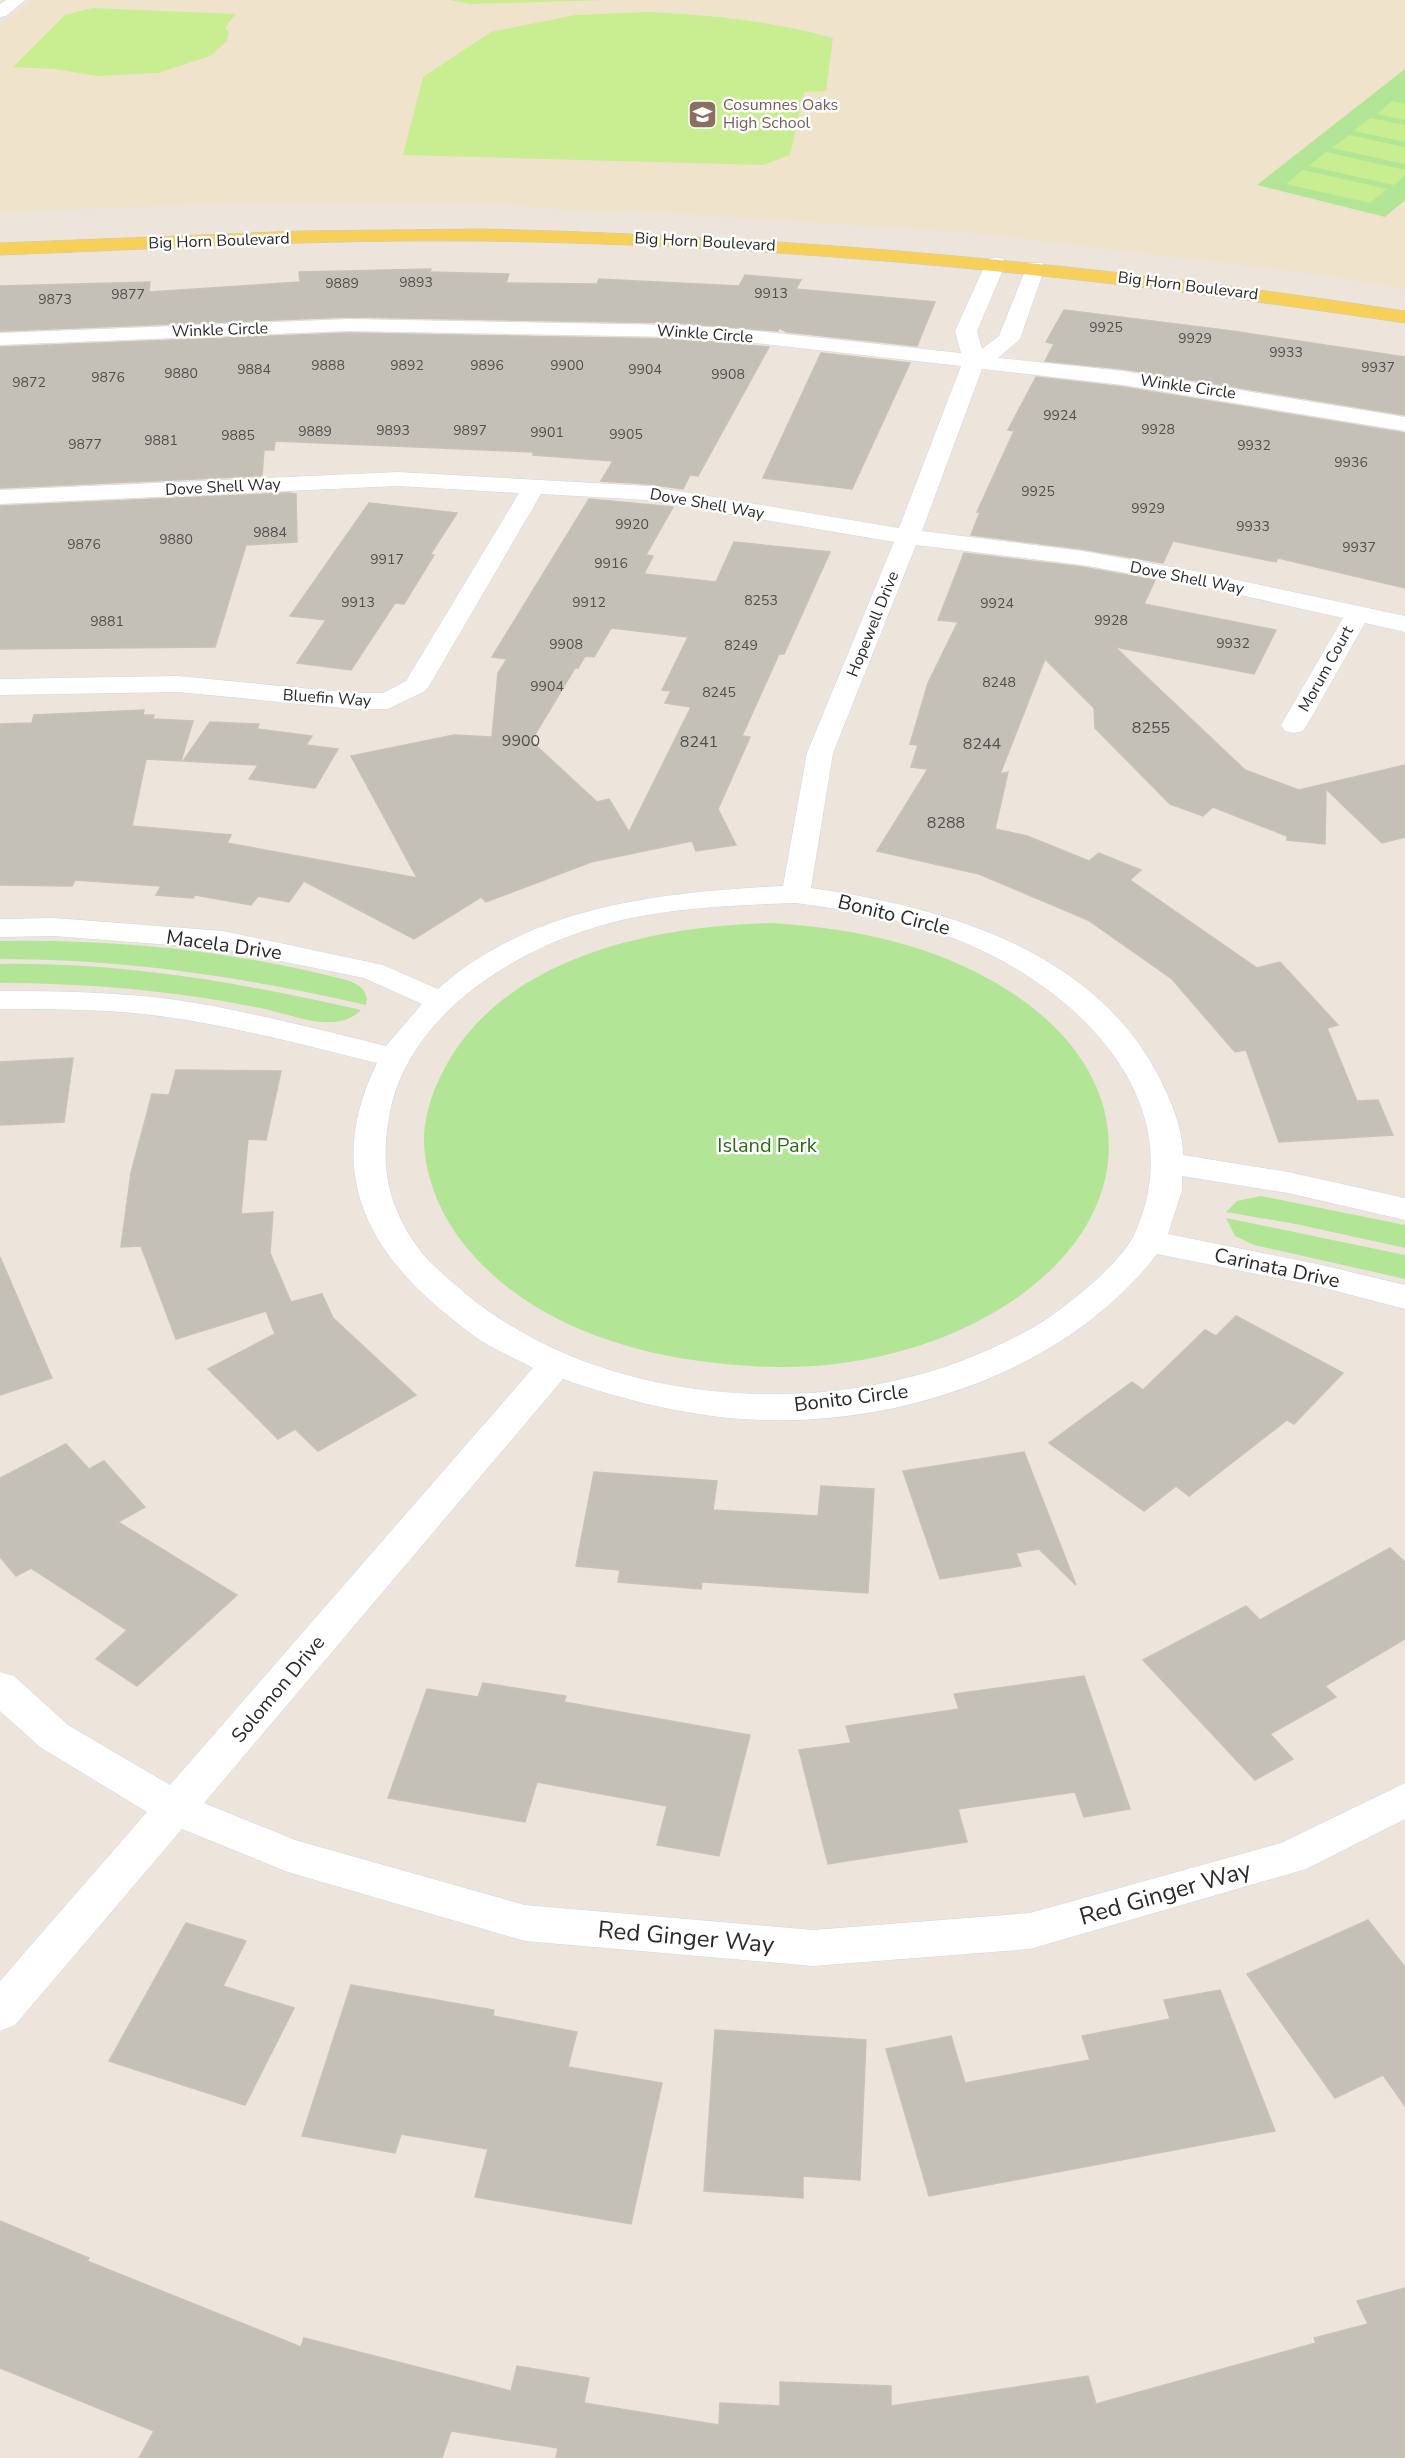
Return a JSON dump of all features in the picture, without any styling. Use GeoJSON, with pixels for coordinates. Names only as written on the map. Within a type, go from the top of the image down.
{"type":"FeatureCollection","features":[{"type":"Feature","properties":{"kind":"main road"},"geometry":{"type":"LineString","coordinates":[[402,215],[437,215]]}},
{"type":"Feature","properties":{"kind":"main road","name":"Big Horn Boulevard"},"geometry":{"type":"LineString","coordinates":[[516,216],[769,228],[964,241],[1283,279]]}},
{"type":"Feature","properties":{"kind":"main road","name":"Big Horn Boulevard"},"geometry":{"type":"LineString","coordinates":[[150,223],[249,219]]}},
{"type":"Feature","properties":{"kind":"main road","name":"Big Horn Boulevard"},"geometry":{"type":"LineString","coordinates":[[0,249],[341,236],[480,235],[698,241],[1035,267],[1306,300],[1405,317]]}},
{"type":"Feature","properties":{"kind":"main road"},"geometry":{"type":"LineString","coordinates":[[1329,285],[1405,297]]}},
{"type":"Feature","properties":{"kind":"street"},"geometry":{"type":"LineString","coordinates":[[0,12],[16,0]]}},
{"type":"Feature","properties":{"kind":"street"},"geometry":{"type":"LineString","coordinates":[[996,263],[966,331],[974,361],[996,350],[1009,339],[1035,267]]}},
{"type":"Feature","properties":{"kind":"street","name":"Winkle Circle"},"geometry":{"type":"LineString","coordinates":[[0,339],[349,325],[457,325],[728,334],[1168,384],[1405,424]]}},
{"type":"Feature","properties":{"kind":"street","name":"Hopewell Drive"},"geometry":{"type":"LineString","coordinates":[[796,894],[820,753],[908,536],[974,361]]}},
{"type":"Feature","properties":{"kind":"street","name":"Dove Shell Way"},"geometry":{"type":"LineString","coordinates":[[0,497],[398,479],[648,493],[861,531],[1082,558],[1200,579],[1405,624]]}},
{"type":"Feature","properties":{"kind":"street","name":"Bluefin Way"},"geometry":{"type":"LineString","coordinates":[[0,687],[178,684],[353,701],[388,702],[416,686],[535,485]]}},
{"type":"Feature","properties":{"kind":"street","name":"Morum Court"},"geometry":{"type":"LineString","coordinates":[[1294,725],[1358,613]]}},
{"type":"Feature","properties":{"kind":"street","name":"Bonito Circle"},"geometry":{"type":"LineString","coordinates":[[796,894],[865,904],[936,921],[1001,947],[1065,985],[1109,1024],[1140,1064],[1161,1118],[1169,1164],[1163,1202],[1149,1241],[1068,1322],[993,1366],[905,1394],[819,1407],[726,1406],[638,1392],[555,1365],[476,1322],[421,1274],[385,1221],[368,1165],[372,1110],[393,1057],[414,1028],[440,1001],[510,953],[558,932],[615,913],[695,899],[796,894]]}},
{"type":"Feature","properties":{"kind":"street","name":"Macela Drive"},"geometry":{"type":"LineString","coordinates":[[0,927],[54,927],[223,940],[373,971],[440,1001]]}},
{"type":"Feature","properties":{"kind":"street"},"geometry":{"type":"LineString","coordinates":[[0,1000],[107,1002],[180,1011],[255,1024],[393,1057]]}},
{"type":"Feature","properties":{"kind":"street"},"geometry":{"type":"LineString","coordinates":[[1169,1164],[1222,1170],[1331,1191],[1405,1209]]}},
{"type":"Feature","properties":{"kind":"street","name":"Carinata Drive"},"geometry":{"type":"LineString","coordinates":[[1149,1241],[1317,1275],[1405,1297]]}},
{"type":"Feature","properties":{"kind":"street","name":"Solomon Drive"},"geometry":{"type":"LineString","coordinates":[[0,2012],[555,1365]]}},
{"type":"Feature","properties":{"kind":"street","name":"Red Ginger Way"},"geometry":{"type":"LineString","coordinates":[[0,1687],[54,1736],[176,1809],[288,1855],[525,1923],[813,1948],[1030,1931],[1291,1857],[1405,1800]]}},
{"type":"Feature","properties":{"kind":"shaded area","name":"Cosumnes Oaks High School"},"geometry":{"type":"Polygon","coordinates":[[[34,0],[1405,0],[1405,289],[1313,274],[974,233],[635,211],[579,211],[479,203],[247,203],[0,212],[0,24],[34,0]]]}},
{"type":"Feature","properties":{"kind":"green space"},"geometry":{"type":"Polygon","coordinates":[[[449,0],[606,0],[470,4],[449,0]]]}},
{"type":"Feature","properties":{"kind":"green space"},"geometry":{"type":"Polygon","coordinates":[[[92,8],[236,14],[225,27],[229,33],[226,42],[210,56],[158,73],[98,76],[55,69],[13,67],[65,15],[92,8]]]}},
{"type":"Feature","properties":{"kind":"green space"},"geometry":{"type":"Polygon","coordinates":[[[648,12],[741,20],[787,27],[833,38],[826,91],[804,92],[790,155],[763,165],[403,155],[423,77],[491,32],[576,15],[648,12]]]}},
{"type":"Feature","properties":{"kind":"green space"},"geometry":{"type":"Polygon","coordinates":[[[1405,69],[1405,200],[1385,217],[1257,185],[1405,69]]]}},
{"type":"Feature","properties":{"kind":"green space"},"geometry":{"type":"Polygon","coordinates":[[[1392,101],[1405,104],[1405,120],[1377,114],[1392,101]]]}},
{"type":"Feature","properties":{"kind":"green space"},"geometry":{"type":"Polygon","coordinates":[[[1370,118],[1405,125],[1405,142],[1354,131],[1370,118]]]}},
{"type":"Feature","properties":{"kind":"green space"},"geometry":{"type":"Polygon","coordinates":[[[1349,135],[1405,147],[1405,164],[1332,148],[1349,135]]]}},
{"type":"Feature","properties":{"kind":"green space"},"geometry":{"type":"Polygon","coordinates":[[[1326,152],[1405,170],[1405,175],[1394,185],[1309,166],[1326,152]]]}},
{"type":"Feature","properties":{"kind":"green space"},"geometry":{"type":"Polygon","coordinates":[[[1303,170],[1387,189],[1370,203],[1286,184],[1303,170]]]}},
{"type":"Feature","properties":{"kind":"green space","name":"Island Park"},"geometry":{"type":"Polygon","coordinates":[[[771,923],[855,933],[935,954],[987,978],[1040,1013],[1078,1054],[1101,1098],[1109,1144],[1102,1190],[1081,1234],[1044,1276],[993,1313],[916,1347],[833,1364],[777,1367],[735,1365],[650,1352],[608,1340],[568,1324],[531,1304],[497,1279],[467,1248],[450,1224],[431,1184],[425,1156],[426,1119],[440,1076],[451,1057],[479,1022],[512,993],[551,970],[593,952],[637,939],[683,931],[728,925],[771,923]]]}},
{"type":"Feature","properties":{"kind":"green space"},"geometry":{"type":"Polygon","coordinates":[[[0,941],[132,945],[264,962],[350,981],[363,990],[367,1000],[366,1005],[230,978],[139,966],[0,959],[0,941]]]}},
{"type":"Feature","properties":{"kind":"green space"},"geometry":{"type":"Polygon","coordinates":[[[0,964],[92,967],[182,976],[272,991],[361,1010],[351,1017],[327,1022],[301,1019],[265,1009],[199,997],[166,993],[100,986],[0,983],[0,964]]]}},
{"type":"Feature","properties":{"kind":"green space"},"geometry":{"type":"Polygon","coordinates":[[[1261,1196],[1405,1225],[1405,1248],[1296,1224],[1226,1212],[1237,1201],[1261,1196]]]}},
{"type":"Feature","properties":{"kind":"green space"},"geometry":{"type":"Polygon","coordinates":[[[1226,1218],[1405,1255],[1405,1279],[1254,1245],[1235,1236],[1226,1218]]]}},
{"type":"Feature","properties":{"kind":"building"},"geometry":{"type":"Polygon","coordinates":[[[431,269],[430,272],[509,274],[506,283],[597,284],[599,279],[739,286],[745,275],[801,280],[796,289],[935,302],[917,346],[787,332],[779,328],[778,331],[677,323],[349,317],[0,331],[0,286],[150,282],[149,292],[300,282],[299,272],[431,269]]]}},
{"type":"Feature","properties":{"kind":"building"},"geometry":{"type":"Polygon","coordinates":[[[1064,310],[1232,331],[1405,357],[1405,415],[1123,369],[1045,361],[1054,344],[1046,342],[1064,310]]]}},
{"type":"Feature","properties":{"kind":"building"},"geometry":{"type":"Polygon","coordinates":[[[349,333],[677,339],[769,347],[698,476],[690,475],[683,489],[601,481],[613,461],[533,455],[533,452],[275,441],[274,450],[264,450],[262,476],[0,488],[0,347],[349,333]]]}},
{"type":"Feature","properties":{"kind":"building"},"geometry":{"type":"Polygon","coordinates":[[[821,353],[910,363],[852,489],[763,478],[821,353]]]}},
{"type":"Feature","properties":{"kind":"building"},"geometry":{"type":"Polygon","coordinates":[[[1036,377],[1123,387],[1405,433],[1405,588],[1278,558],[1276,562],[1173,541],[1163,563],[1082,549],[971,535],[980,512],[977,512],[1014,431],[1008,430],[1036,377]]]}},
{"type":"Feature","properties":{"kind":"building"},"geometry":{"type":"Polygon","coordinates":[[[296,494],[297,542],[246,545],[215,647],[0,649],[0,506],[296,494]]]}},
{"type":"Feature","properties":{"kind":"building"},"geometry":{"type":"Polygon","coordinates":[[[589,499],[673,507],[646,555],[653,556],[644,574],[716,582],[734,542],[830,552],[784,654],[779,654],[742,736],[750,737],[718,809],[736,845],[696,851],[692,841],[591,862],[486,902],[481,897],[414,939],[304,881],[289,902],[258,896],[251,905],[195,895],[193,898],[156,895],[161,886],[75,880],[72,886],[0,885],[0,724],[32,723],[34,715],[144,710],[143,715],[154,715],[153,719],[193,721],[181,761],[146,759],[132,826],[231,835],[227,843],[417,878],[351,756],[454,735],[492,737],[498,673],[507,659],[492,657],[589,499]],[[611,628],[594,657],[585,656],[578,668],[575,668],[531,741],[597,802],[609,799],[629,832],[691,707],[665,703],[671,691],[662,690],[688,637],[611,628]]]}},
{"type":"Feature","properties":{"kind":"building"},"geometry":{"type":"Polygon","coordinates":[[[369,503],[457,513],[430,555],[434,555],[404,604],[395,603],[351,670],[297,663],[326,620],[290,616],[369,503]]]}},
{"type":"Feature","properties":{"kind":"building"},"geometry":{"type":"Polygon","coordinates":[[[964,553],[1082,567],[1155,580],[1144,604],[1276,630],[1254,674],[1115,647],[1245,770],[1299,790],[1405,765],[1405,837],[1382,843],[1326,789],[1325,844],[1287,840],[1287,836],[1213,807],[1203,816],[1170,804],[1095,728],[1094,708],[1045,659],[1000,774],[1008,772],[995,829],[1027,836],[1089,861],[1099,853],[1141,870],[1130,880],[1257,968],[1280,962],[1338,1025],[1327,1028],[1357,1101],[1378,1100],[1393,1135],[1279,1142],[1246,1050],[1235,1052],[1172,979],[1088,920],[979,874],[877,851],[928,769],[911,767],[918,745],[910,744],[928,683],[958,622],[938,620],[964,553]]]}},
{"type":"Feature","properties":{"kind":"building"},"geometry":{"type":"Polygon","coordinates":[[[210,722],[259,724],[257,729],[312,736],[306,745],[338,749],[315,788],[249,779],[258,765],[183,761],[210,722]]]}},
{"type":"Feature","properties":{"kind":"building"},"geometry":{"type":"Polygon","coordinates":[[[73,1058],[64,1122],[0,1125],[0,1062],[73,1058]]]}},
{"type":"Feature","properties":{"kind":"building"},"geometry":{"type":"Polygon","coordinates":[[[176,1070],[281,1071],[266,1140],[248,1139],[241,1214],[273,1212],[270,1253],[291,1302],[322,1294],[333,1318],[416,1395],[318,1451],[295,1429],[278,1439],[208,1369],[275,1334],[266,1311],[176,1339],[141,1246],[121,1247],[131,1173],[152,1094],[169,1095],[176,1070]]]}},
{"type":"Feature","properties":{"kind":"building"},"geometry":{"type":"Polygon","coordinates":[[[0,1257],[52,1378],[0,1395],[0,1257]]]}},
{"type":"Feature","properties":{"kind":"building"},"geometry":{"type":"Polygon","coordinates":[[[1236,1316],[1343,1373],[1294,1424],[1287,1420],[1189,1496],[1176,1486],[1144,1511],[1049,1443],[1132,1382],[1143,1390],[1205,1330],[1216,1336],[1236,1316]]]}},
{"type":"Feature","properties":{"kind":"building"},"geometry":{"type":"Polygon","coordinates":[[[66,1444],[89,1469],[104,1461],[145,1507],[118,1522],[237,1595],[137,1686],[96,1659],[127,1630],[31,1568],[16,1576],[0,1557],[0,1478],[66,1444]]]}},
{"type":"Feature","properties":{"kind":"building"},"geometry":{"type":"Polygon","coordinates":[[[1024,1452],[1076,1585],[1039,1549],[1016,1553],[1021,1566],[940,1579],[903,1471],[1024,1452]]]}},
{"type":"Feature","properties":{"kind":"building"},"geometry":{"type":"Polygon","coordinates":[[[594,1472],[717,1481],[713,1510],[818,1516],[821,1486],[874,1489],[868,1593],[702,1582],[701,1589],[618,1582],[620,1570],[576,1566],[594,1472]]]}},
{"type":"Feature","properties":{"kind":"building"},"geometry":{"type":"Polygon","coordinates":[[[1390,1548],[1405,1562],[1405,1639],[1325,1686],[1336,1697],[1270,1734],[1293,1759],[1255,1780],[1143,1660],[1246,1606],[1260,1620],[1390,1548]]]}},
{"type":"Feature","properties":{"kind":"building"},"geometry":{"type":"Polygon","coordinates":[[[1084,1676],[1130,1809],[1084,1817],[1075,1792],[958,1809],[967,1842],[828,1864],[799,1750],[851,1743],[846,1726],[959,1709],[954,1694],[1084,1676]]]}},
{"type":"Feature","properties":{"kind":"building"},"geometry":{"type":"Polygon","coordinates":[[[483,1683],[566,1696],[564,1702],[750,1735],[719,1856],[657,1845],[667,1806],[537,1782],[525,1822],[388,1798],[427,1689],[478,1697],[483,1683]]]}},
{"type":"Feature","properties":{"kind":"building"},"geometry":{"type":"Polygon","coordinates":[[[1368,1920],[1405,1967],[1405,2106],[1383,2075],[1335,2098],[1247,1974],[1368,1920]]]}},
{"type":"Feature","properties":{"kind":"building"},"geometry":{"type":"Polygon","coordinates":[[[186,1923],[246,1941],[223,1986],[294,2008],[245,2105],[109,2061],[186,1923]]]}},
{"type":"Feature","properties":{"kind":"building"},"geometry":{"type":"Polygon","coordinates":[[[351,1985],[494,2010],[493,2016],[577,2032],[568,2067],[662,2083],[631,2224],[475,2197],[488,2149],[401,2134],[395,2153],[302,2136],[351,1985]]]}},
{"type":"Feature","properties":{"kind":"building"},"geometry":{"type":"Polygon","coordinates":[[[1220,1990],[1275,2131],[929,2196],[886,2049],[951,2036],[965,2083],[1090,2060],[1082,2036],[1170,2019],[1164,2000],[1220,1990]]]}},
{"type":"Feature","properties":{"kind":"building"},"geometry":{"type":"Polygon","coordinates":[[[715,2030],[866,2040],[860,2180],[803,2176],[803,2198],[704,2191],[715,2030]]]}},
{"type":"Feature","properties":{"kind":"building"},"geometry":{"type":"Polygon","coordinates":[[[0,2221],[89,2258],[87,2261],[301,2347],[304,2338],[511,2391],[517,2366],[589,2378],[584,2403],[719,2425],[720,2403],[780,2406],[780,2382],[891,2386],[891,2406],[1088,2376],[1096,2404],[1316,2343],[1314,2338],[1368,2324],[1357,2301],[1405,2288],[1405,2458],[556,2458],[558,2448],[451,2431],[442,2458],[139,2458],[154,2431],[0,2368],[0,2221]]]}},
{"type":"Feature","properties":{"kind":"place","name":"Cosumnes Oaks High School"},"geometry":{"type":"Point","coordinates":[702,114]}}]}
